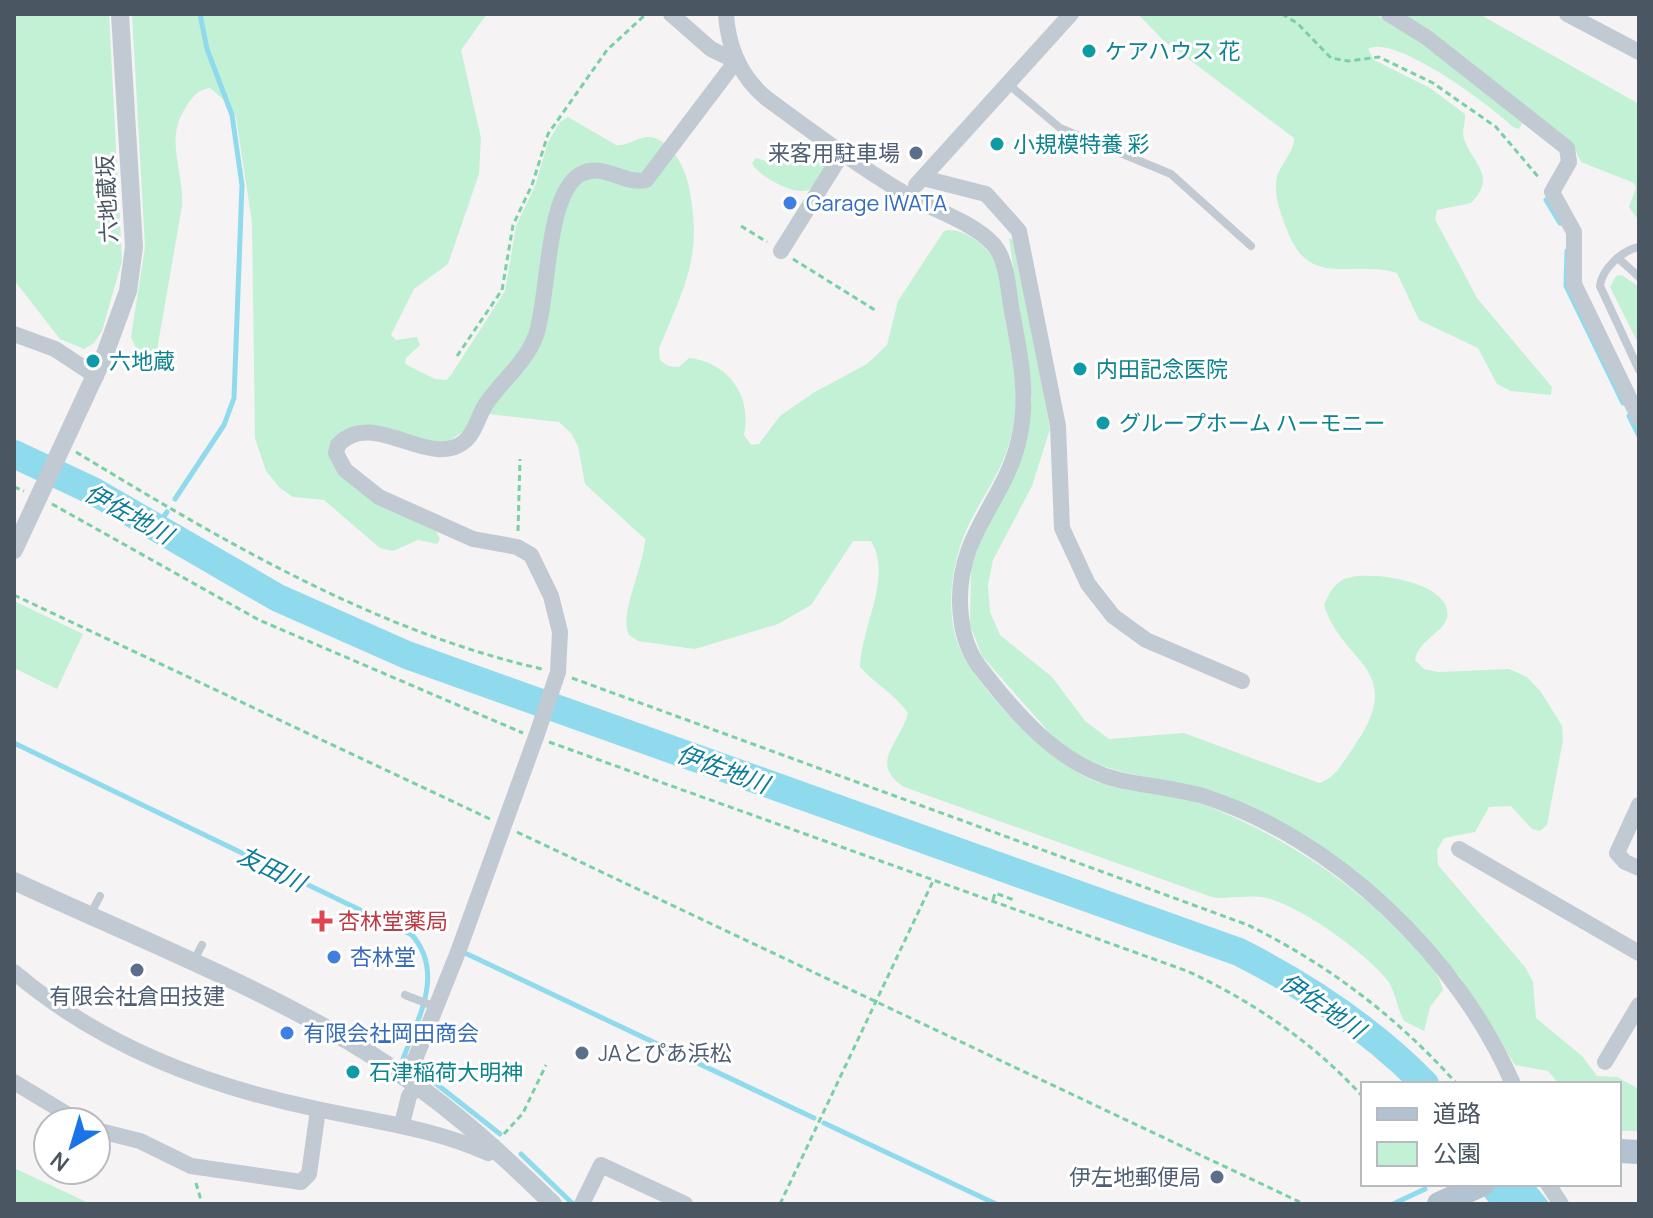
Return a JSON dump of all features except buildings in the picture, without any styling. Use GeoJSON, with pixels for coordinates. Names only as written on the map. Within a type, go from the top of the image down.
{"type":"FeatureCollection","features":[{"type":"Feature","properties":{"kind":"main road"},"geometry":{"type":"LineString","coordinates":[[1442,1202],[1478,1186]]}},
{"type":"Feature","properties":{"kind":"street","name":"六地蔵坂"},"geometry":{"type":"LineString","coordinates":[[14,550],[96,376],[124,305],[133,262],[120,14]]}},
{"type":"Feature","properties":{"kind":"street"},"geometry":{"type":"LineString","coordinates":[[671,14],[711,49],[736,61]]}},
{"type":"Feature","properties":{"kind":"street"},"geometry":{"type":"LineString","coordinates":[[726,14],[736,61],[748,81],[766,98],[909,196],[995,246],[1004,265],[1023,370],[1023,415],[1018,445],[1007,473],[978,523],[963,567],[962,626],[975,661],[1049,744],[1081,767],[1119,780],[1203,796],[1296,842],[1355,881],[1408,928],[1454,982],[1492,1041],[1512,1082]]}},
{"type":"Feature","properties":{"kind":"street"},"geometry":{"type":"LineString","coordinates":[[909,196],[1071,14]]}},
{"type":"Feature","properties":{"kind":"street"},"geometry":{"type":"LineString","coordinates":[[1389,14],[1426,37],[1562,143],[1569,162],[1552,192],[1574,232],[1574,284],[1639,418]]}},
{"type":"Feature","properties":{"kind":"street"},"geometry":{"type":"LineString","coordinates":[[1567,14],[1639,52]]}},
{"type":"Feature","properties":{"kind":"street"},"geometry":{"type":"LineString","coordinates":[[402,1124],[416,1057],[433,1006],[504,826],[558,674],[560,632],[551,596],[536,562],[517,547],[480,542],[379,497],[345,470],[336,453],[338,445],[362,432],[445,448],[467,439],[485,406],[520,363],[536,334],[548,251],[571,181],[580,174],[601,170],[638,181],[646,180],[736,61]]}},
{"type":"Feature","properties":{"kind":"street"},"geometry":{"type":"LineString","coordinates":[[781,251],[843,152]]}},
{"type":"Feature","properties":{"kind":"street"},"geometry":{"type":"LineString","coordinates":[[923,178],[986,194],[1019,231],[1058,426],[1062,528],[1088,584],[1113,616],[1146,640],[1242,681]]}},
{"type":"Feature","properties":{"kind":"street"},"geometry":{"type":"LineString","coordinates":[[14,334],[55,349],[96,376]]}},
{"type":"Feature","properties":{"kind":"street"},"geometry":{"type":"LineString","coordinates":[[1639,805],[1617,853],[1625,862],[1639,868]]}},
{"type":"Feature","properties":{"kind":"street"},"geometry":{"type":"LineString","coordinates":[[1459,849],[1639,953]]}},
{"type":"Feature","properties":{"kind":"street"},"geometry":{"type":"LineString","coordinates":[[14,881],[337,1034],[499,1140],[553,1204]]}},
{"type":"Feature","properties":{"kind":"street"},"geometry":{"type":"LineString","coordinates":[[14,972],[64,1011],[134,1050],[222,1085],[318,1110],[402,1124],[488,1153],[499,1140]]}},
{"type":"Feature","properties":{"kind":"street"},"geometry":{"type":"LineString","coordinates":[[1605,1062],[1639,1005]]}},
{"type":"Feature","properties":{"kind":"street"},"geometry":{"type":"LineString","coordinates":[[14,1082],[54,1106]]}},
{"type":"Feature","properties":{"kind":"street"},"geometry":{"type":"LineString","coordinates":[[112,1134],[140,1141],[195,1167],[307,1180],[318,1110]]}},
{"type":"Feature","properties":{"kind":"street"},"geometry":{"type":"LineString","coordinates":[[582,1204],[601,1165],[685,1204]]}},
{"type":"Feature","properties":{"kind":"street"},"geometry":{"type":"LineString","coordinates":[[1549,1186],[1561,1204]]}},
{"type":"Feature","properties":{"kind":"lane"},"geometry":{"type":"LineString","coordinates":[[1008,84],[1060,128],[1171,174],[1251,246]]}},
{"type":"Feature","properties":{"kind":"lane"},"geometry":{"type":"LineString","coordinates":[[1639,247],[1629,249],[1618,258],[1602,276],[1600,286],[1639,370]]}},
{"type":"Feature","properties":{"kind":"lane"},"geometry":{"type":"LineString","coordinates":[[1618,258],[1639,277]]}},
{"type":"Feature","properties":{"kind":"lane"},"geometry":{"type":"LineString","coordinates":[[90,916],[100,896]]}},
{"type":"Feature","properties":{"kind":"lane"},"geometry":{"type":"LineString","coordinates":[[193,964],[202,945]]}},
{"type":"Feature","properties":{"kind":"lane"},"geometry":{"type":"LineString","coordinates":[[405,995],[433,1006]]}},
{"type":"Feature","properties":{"kind":"path"},"geometry":{"type":"LineString","coordinates":[[457,356],[502,290],[513,225],[532,185],[548,134],[607,50],[646,14]]}},
{"type":"Feature","properties":{"kind":"path"},"geometry":{"type":"LineString","coordinates":[[1282,14],[1297,23],[1331,58],[1387,60],[1448,93],[1496,127],[1552,192]]}},
{"type":"Feature","properties":{"kind":"path"},"geometry":{"type":"LineString","coordinates":[[741,226],[878,312]]}},
{"type":"Feature","properties":{"kind":"path"},"geometry":{"type":"LineString","coordinates":[[62,447],[203,529],[330,592],[473,648],[558,674],[1248,925],[1312,959],[1371,1000],[1455,1082]]}},
{"type":"Feature","properties":{"kind":"path"},"geometry":{"type":"LineString","coordinates":[[517,547],[520,459]]}},
{"type":"Feature","properties":{"kind":"path"},"geometry":{"type":"LineString","coordinates":[[39,496],[259,620],[536,736],[1209,981],[1289,1029],[1361,1095]]}},
{"type":"Feature","properties":{"kind":"path"},"geometry":{"type":"LineString","coordinates":[[14,595],[1304,1204]]}},
{"type":"Feature","properties":{"kind":"path"},"geometry":{"type":"LineString","coordinates":[[780,1204],[934,879]]}},
{"type":"Feature","properties":{"kind":"path"},"geometry":{"type":"LineString","coordinates":[[993,900],[995,893],[1014,900]]}},
{"type":"Feature","properties":{"kind":"path"},"geometry":{"type":"LineString","coordinates":[[499,1140],[523,1113],[546,1065]]}},
{"type":"Feature","properties":{"kind":"path"},"geometry":{"type":"LineString","coordinates":[[195,1167],[202,1204]]}},
{"type":"Feature","properties":{"kind":"green space"},"geometry":{"type":"Polygon","coordinates":[[[14,14],[109,14],[122,261],[102,331],[94,343],[84,349],[60,339],[14,280],[14,14]]]}},
{"type":"Feature","properties":{"kind":"green space"},"geometry":{"type":"Polygon","coordinates":[[[132,14],[487,14],[461,50],[481,138],[479,174],[448,264],[414,289],[391,335],[396,340],[417,337],[420,345],[406,358],[405,364],[435,379],[446,380],[451,375],[505,291],[516,226],[535,186],[548,142],[560,122],[568,117],[616,145],[646,137],[657,139],[668,146],[681,163],[692,208],[693,250],[684,287],[659,349],[660,360],[668,366],[679,367],[689,358],[703,361],[727,375],[741,395],[746,421],[744,435],[751,445],[759,444],[780,416],[813,393],[867,364],[887,345],[898,301],[944,231],[963,233],[981,245],[994,261],[999,277],[1016,397],[1013,428],[1006,454],[965,534],[952,581],[954,629],[967,661],[980,681],[1017,723],[1059,760],[1079,773],[1110,786],[1191,801],[1230,815],[1304,855],[1372,905],[1415,947],[1440,981],[1443,990],[1430,1007],[1424,1031],[1404,1021],[1388,981],[1365,957],[1315,921],[1281,903],[1260,897],[1212,897],[904,787],[888,770],[887,761],[908,713],[860,667],[879,570],[871,541],[853,541],[811,605],[778,624],[695,649],[638,641],[629,635],[629,603],[645,539],[585,484],[578,446],[571,433],[559,422],[488,414],[445,444],[382,429],[332,454],[436,531],[440,539],[437,544],[418,540],[393,551],[380,548],[324,500],[293,497],[280,488],[266,471],[255,438],[252,222],[236,118],[230,105],[210,88],[199,92],[191,100],[176,131],[182,206],[157,350],[150,362],[141,360],[131,337],[145,247],[132,14]]]}},
{"type":"Feature","properties":{"kind":"green space"},"geometry":{"type":"Polygon","coordinates":[[[1138,14],[1375,14],[1410,34],[1522,123],[1519,129],[1513,127],[1465,89],[1420,61],[1381,47],[1368,49],[1374,60],[1430,88],[1465,114],[1463,136],[1481,170],[1482,185],[1471,203],[1437,210],[1435,219],[1477,298],[1552,387],[1551,395],[1511,391],[1497,384],[1478,348],[1419,320],[1397,273],[1333,269],[1307,260],[1296,248],[1287,230],[1276,195],[1277,177],[1292,149],[1294,138],[1163,40],[1138,14]]]}},
{"type":"Feature","properties":{"kind":"green space"},"geometry":{"type":"Polygon","coordinates":[[[1404,14],[1479,14],[1639,104],[1639,221],[1629,207],[1636,188],[1634,183],[1581,162],[1573,145],[1404,14]]]}},
{"type":"Feature","properties":{"kind":"green space"},"geometry":{"type":"Polygon","coordinates":[[[820,154],[829,160],[817,182],[805,191],[779,184],[762,174],[752,163],[756,158],[811,161],[820,154]]]}},
{"type":"Feature","properties":{"kind":"green space"},"geometry":{"type":"Polygon","coordinates":[[[1009,238],[1014,240],[1050,429],[1032,486],[993,560],[988,585],[990,612],[1000,635],[1052,677],[1085,721],[1109,739],[1184,733],[1319,783],[1330,777],[1342,764],[1369,721],[1375,700],[1367,669],[1344,642],[1324,605],[1336,585],[1353,577],[1387,577],[1406,581],[1437,595],[1445,605],[1445,623],[1422,646],[1415,660],[1424,669],[1438,672],[1509,669],[1527,677],[1541,692],[1562,726],[1563,740],[1547,825],[1540,831],[1532,829],[1511,806],[1489,807],[1475,832],[1444,838],[1437,850],[1438,865],[1525,967],[1533,982],[1536,1018],[1582,1056],[1597,1076],[1617,1077],[1639,1089],[1639,1131],[1621,1131],[1621,1082],[1557,1082],[1548,1071],[1515,1065],[1460,977],[1387,898],[1205,789],[1121,772],[1085,760],[1054,738],[982,656],[970,625],[971,568],[985,527],[1020,462],[1032,400],[1009,238]]]}},
{"type":"Feature","properties":{"kind":"green space"},"geometry":{"type":"Polygon","coordinates":[[[1622,275],[1639,287],[1639,345],[1610,287],[1616,276],[1622,275]]]}},
{"type":"Feature","properties":{"kind":"green space"},"geometry":{"type":"Polygon","coordinates":[[[14,601],[83,634],[57,689],[14,668],[14,601]]]}},
{"type":"Feature","properties":{"kind":"green space"},"geometry":{"type":"Polygon","coordinates":[[[14,1168],[32,1176],[32,1186],[52,1186],[91,1204],[14,1204],[14,1168]]]}},
{"type":"Feature","properties":{"kind":"water"},"geometry":{"type":"Polygon","coordinates":[[[1491,1186],[1536,1186],[1550,1204],[1490,1204],[1480,1191],[1491,1186]]]}},
{"type":"Feature","properties":{"kind":"waterway"},"geometry":{"type":"LineString","coordinates":[[175,499],[224,425],[234,398],[242,185],[232,115],[207,49],[200,14]]}},
{"type":"Feature","properties":{"kind":"waterway"},"geometry":{"type":"LineString","coordinates":[[1546,200],[1560,223]]}},
{"type":"Feature","properties":{"kind":"waterway"},"geometry":{"type":"LineString","coordinates":[[1567,251],[1566,286],[1623,403]]}},
{"type":"Feature","properties":{"kind":"waterway"},"geometry":{"type":"LineString","coordinates":[[1629,416],[1639,436]]}},
{"type":"Feature","properties":{"kind":"waterway","name":"伊佐地川"},"geometry":{"type":"LineString","coordinates":[[14,454],[95,492],[278,598],[407,655],[1239,952],[1338,1010],[1383,1045],[1423,1082]]}},
{"type":"Feature","properties":{"kind":"waterway"},"geometry":{"type":"LineString","coordinates":[[155,529],[167,512]]}},
{"type":"Feature","properties":{"kind":"waterway","name":"友田川"},"geometry":{"type":"LineString","coordinates":[[14,743],[412,935],[422,950],[428,980],[421,1012],[403,1059]]}},
{"type":"Feature","properties":{"kind":"waterway"},"geometry":{"type":"LineString","coordinates":[[465,953],[814,1118]]}},
{"type":"Feature","properties":{"kind":"waterway","name":"友田川"},"geometry":{"type":"LineString","coordinates":[[420,1071],[500,1134]]}},
{"type":"Feature","properties":{"kind":"waterway"},"geometry":{"type":"LineString","coordinates":[[824,1123],[996,1204]]}},
{"type":"Feature","properties":{"kind":"waterway","name":"友田川"},"geometry":{"type":"LineString","coordinates":[[521,1154],[573,1204]]}},
{"type":"Feature","properties":{"kind":"waterway"},"geometry":{"type":"LineString","coordinates":[[1393,1204],[1425,1189]]}},
{"type":"Feature","properties":{"kind":"place","name":"ケアハウス 花"},"geometry":{"type":"Point","coordinates":[1089,51]}},
{"type":"Feature","properties":{"kind":"place","name":"小規模特養 彩"},"geometry":{"type":"Point","coordinates":[997,144]}},
{"type":"Feature","properties":{"kind":"place","name":"来客用駐車場"},"geometry":{"type":"Point","coordinates":[916,153]}},
{"type":"Feature","properties":{"kind":"place","name":"Garage IWATA"},"geometry":{"type":"Point","coordinates":[790,203]}},
{"type":"Feature","properties":{"kind":"place","name":"六地蔵"},"geometry":{"type":"Point","coordinates":[93,361]}},
{"type":"Feature","properties":{"kind":"place","name":"内田記念医院"},"geometry":{"type":"Point","coordinates":[1080,369]}},
{"type":"Feature","properties":{"kind":"place","name":"グループホーム ハーモニー"},"geometry":{"type":"Point","coordinates":[1103,423]}},
{"type":"Feature","properties":{"kind":"place","name":"杏林堂薬局"},"geometry":{"type":"Point","coordinates":[322,921]}},
{"type":"Feature","properties":{"kind":"place","name":"杏林堂"},"geometry":{"type":"Point","coordinates":[334,957]}},
{"type":"Feature","properties":{"kind":"place","name":"有限会社倉田技建"},"geometry":{"type":"Point","coordinates":[137,970]}},
{"type":"Feature","properties":{"kind":"place","name":"有限会社岡田商会"},"geometry":{"type":"Point","coordinates":[287,1033]}},
{"type":"Feature","properties":{"kind":"place","name":"JAとぴあ浜松"},"geometry":{"type":"Point","coordinates":[582,1053]}},
{"type":"Feature","properties":{"kind":"place","name":"石津稲荷大明神"},"geometry":{"type":"Point","coordinates":[353,1072]}},
{"type":"Feature","properties":{"kind":"place","name":"伊左地郵便局"},"geometry":{"type":"Point","coordinates":[1217,1177]}}]}
